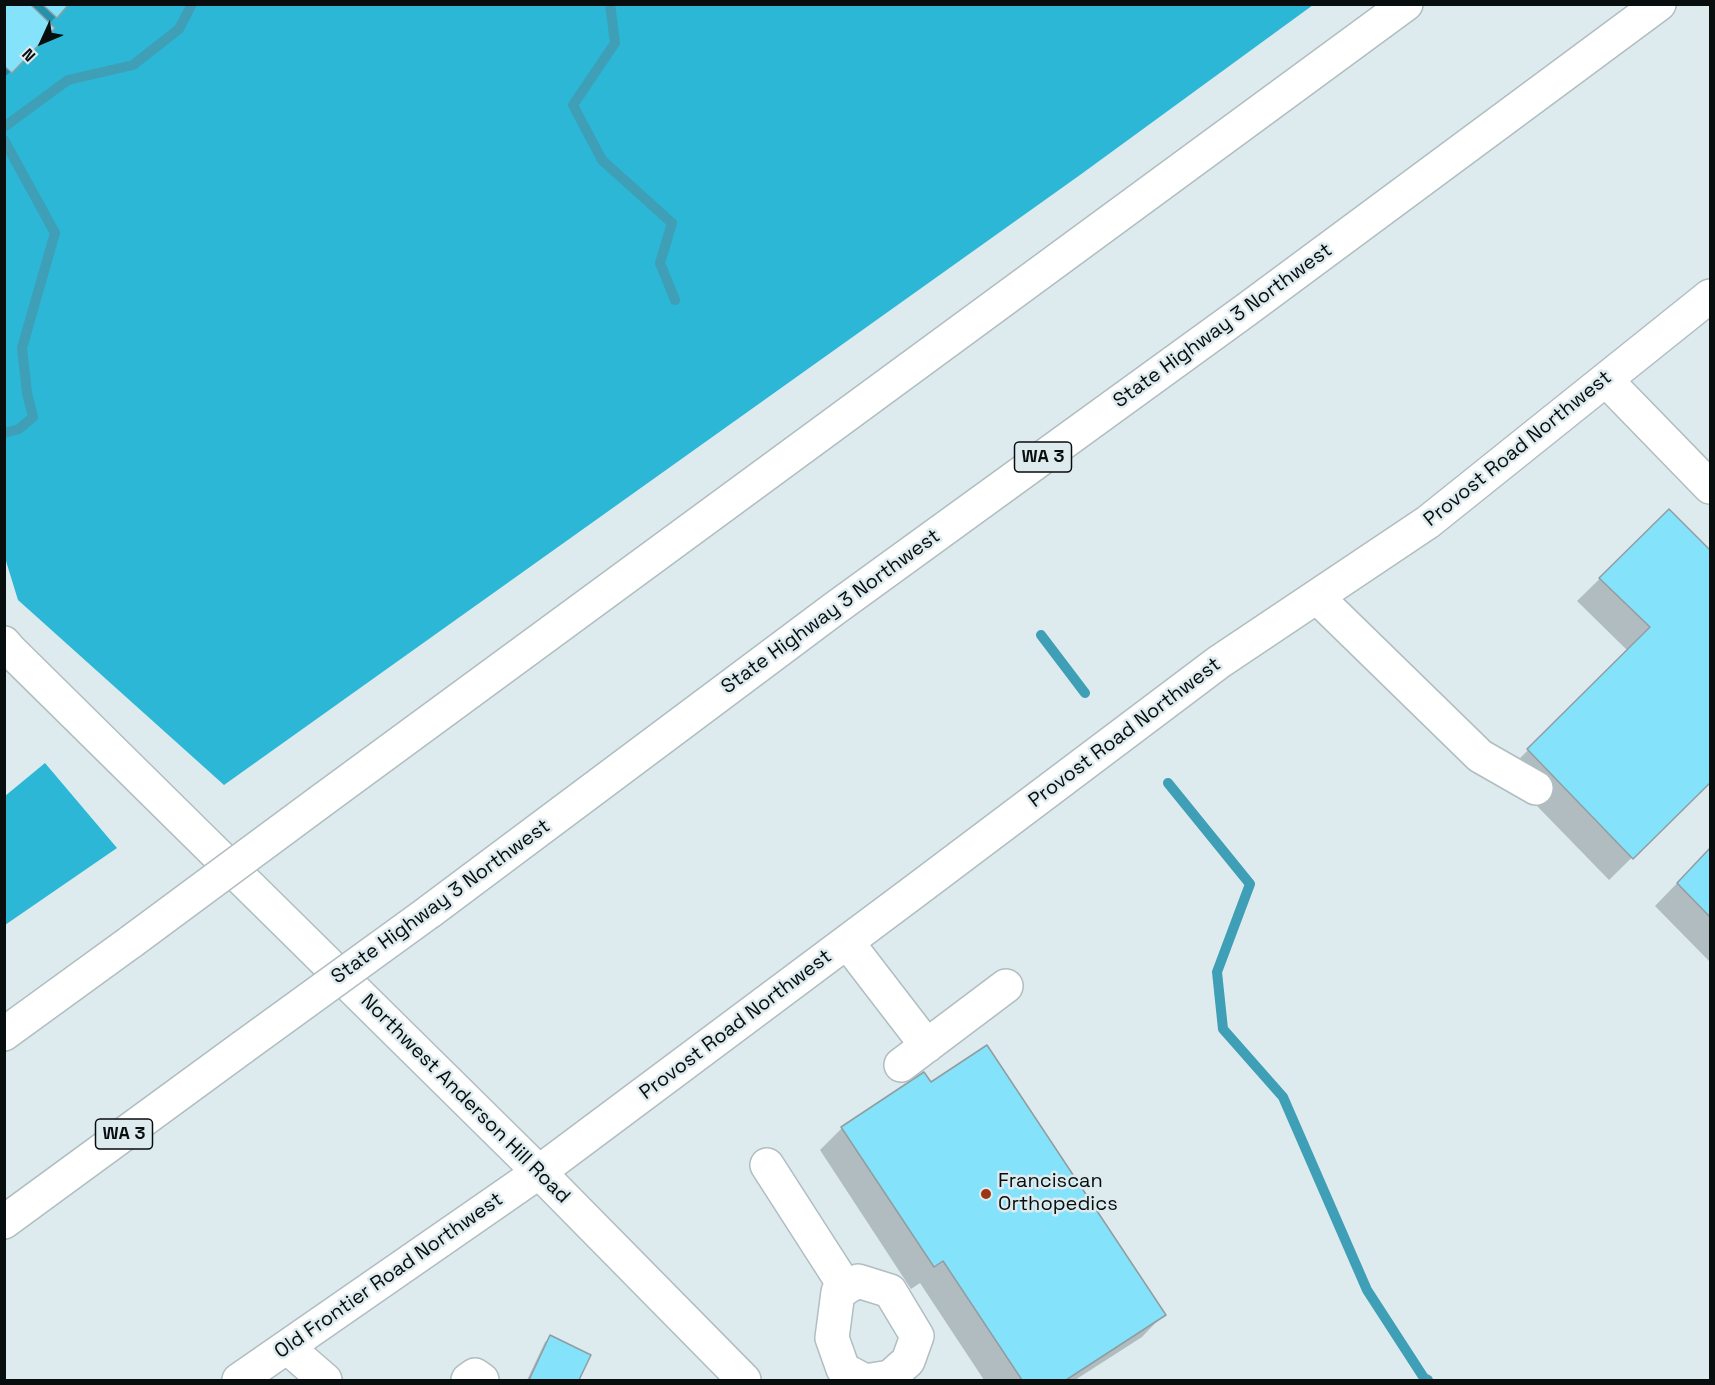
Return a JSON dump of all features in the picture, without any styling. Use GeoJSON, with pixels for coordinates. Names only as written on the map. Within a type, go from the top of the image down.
{"type":"FeatureCollection","features":[{"type":"Feature","properties":{"kind":"main road"},"geometry":{"type":"LineString","coordinates":[[4,1035],[1406,4]]}},
{"type":"Feature","properties":{"kind":"main road","name":"State Highway 3 Northwest"},"geometry":{"type":"LineString","coordinates":[[4,1222],[429,912],[834,609],[1246,310],[1659,4]]}},
{"type":"Feature","properties":{"kind":"main road","name":"Provost Road Northwest"},"geometry":{"type":"LineString","coordinates":[[539,1172],[1219,662],[1428,522],[1710,296]]}},
{"type":"Feature","properties":{"kind":"main road"},"geometry":{"type":"LineString","coordinates":[[1606,380],[1710,487]]}},
{"type":"Feature","properties":{"kind":"main road"},"geometry":{"type":"LineString","coordinates":[[1317,597],[1480,756],[1536,788]]}},
{"type":"Feature","properties":{"kind":"main road","name":"Northwest Anderson Hill Road"},"geometry":{"type":"LineString","coordinates":[[4,643],[539,1172],[744,1380]]}},
{"type":"Feature","properties":{"kind":"main road"},"geometry":{"type":"LineString","coordinates":[[847,942],[927,1046]]}},
{"type":"Feature","properties":{"kind":"main road"},"geometry":{"type":"LineString","coordinates":[[901,1065],[1006,986]]}},
{"type":"Feature","properties":{"kind":"main road"},"geometry":{"type":"LineString","coordinates":[[767,1166],[846,1288]]}},
{"type":"Feature","properties":{"kind":"main road","name":"Old Frontier Road Northwest"},"geometry":{"type":"LineString","coordinates":[[239,1380],[539,1172]]}},
{"type":"Feature","properties":{"kind":"main road"},"geometry":{"type":"LineString","coordinates":[[858,1281],[890,1291],[918,1336],[918,1371],[890,1377],[852,1378],[832,1338],[838,1292],[858,1281]]}},
{"type":"Feature","properties":{"kind":"main road"},"geometry":{"type":"LineString","coordinates":[[287,1347],[325,1380]]}},
{"type":"Feature","properties":{"kind":"main road"},"geometry":{"type":"LineString","coordinates":[[468,1380],[475,1375],[482,1380]]}},
{"type":"Feature","properties":{"kind":"shaded area"},"geometry":{"type":"Polygon","coordinates":[[[4,5],[1313,5],[1080,175],[224,785],[18,600],[5,558],[4,5]]]}},
{"type":"Feature","properties":{"kind":"shaded area"},"geometry":{"type":"Polygon","coordinates":[[[45,763],[117,848],[5,925],[5,796],[45,763]]]}},
{"type":"Feature","properties":{"kind":"building"},"geometry":{"type":"Polygon","coordinates":[[[6,4],[30,4],[55,28],[12,73],[4,66],[4,6],[6,4]]]}},
{"type":"Feature","properties":{"kind":"building"},"geometry":{"type":"Polygon","coordinates":[[[42,4],[69,4],[57,18],[42,4]]]}},
{"type":"Feature","properties":{"kind":"building"},"geometry":{"type":"Polygon","coordinates":[[[1669,509],[1710,550],[1710,783],[1633,859],[1527,749],[1650,627],[1599,578],[1669,509]]]}},
{"type":"Feature","properties":{"kind":"building"},"geometry":{"type":"Polygon","coordinates":[[[1710,848],[1710,917],[1677,883],[1710,848]]]}},
{"type":"Feature","properties":{"kind":"building","name":"Franciscan Orthopedics"},"geometry":{"type":"Polygon","coordinates":[[[987,1045],[1166,1315],[1066,1380],[1022,1380],[943,1261],[934,1267],[841,1127],[924,1072],[931,1082],[987,1045]]]}},
{"type":"Feature","properties":{"kind":"building"},"geometry":{"type":"Polygon","coordinates":[[[550,1335],[591,1355],[579,1380],[529,1380],[550,1335]]]}},
{"type":"Feature","properties":{"kind":"waterway"},"geometry":{"type":"LineString","coordinates":[[4,127],[68,80],[133,65],[179,29],[192,4]]}},
{"type":"Feature","properties":{"kind":"waterway"},"geometry":{"type":"LineString","coordinates":[[610,4],[615,43],[573,105],[602,160],[672,223],[660,263],[675,300]]}},
{"type":"Feature","properties":{"kind":"waterway"},"geometry":{"type":"LineString","coordinates":[[4,140],[55,233],[22,348],[27,393],[33,417],[19,429],[4,433]]}},
{"type":"Feature","properties":{"kind":"waterway"},"geometry":{"type":"LineString","coordinates":[[1041,635],[1085,693]]}},
{"type":"Feature","properties":{"kind":"waterway"},"geometry":{"type":"LineString","coordinates":[[1168,783],[1250,884],[1217,972],[1223,1029],[1283,1097],[1367,1290],[1424,1378],[1428,1380]]}},
{"type":"Feature","properties":{"kind":"place","name":"Franciscan Orthopedics"},"geometry":{"type":"Point","coordinates":[986,1194]}}]}
